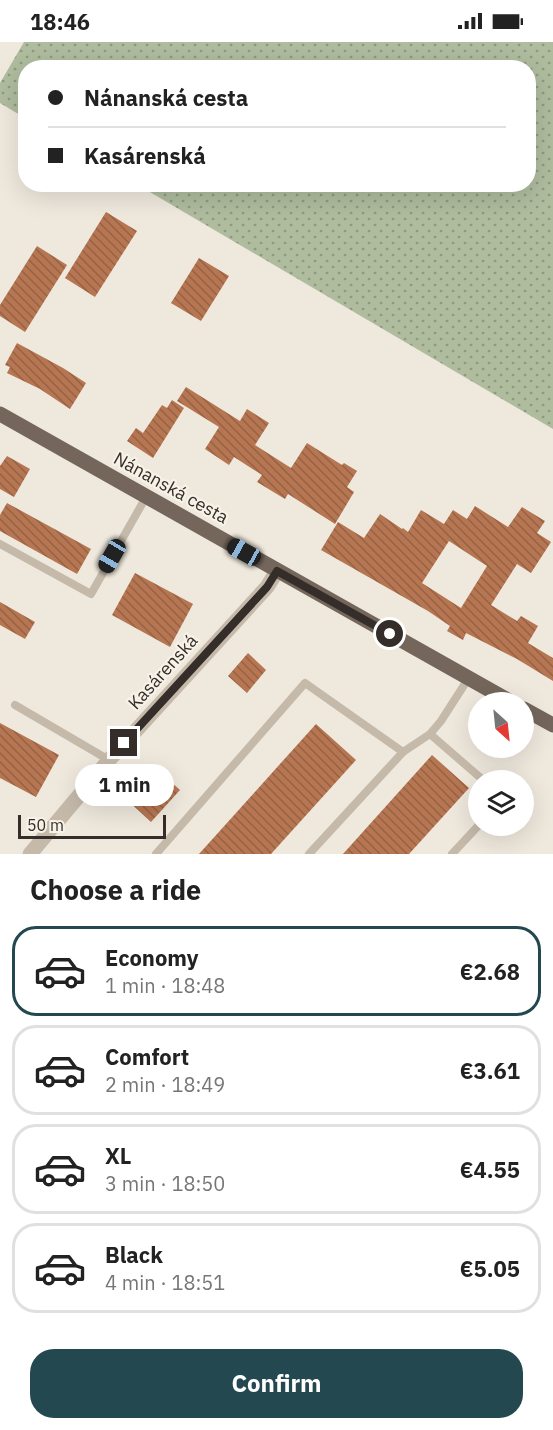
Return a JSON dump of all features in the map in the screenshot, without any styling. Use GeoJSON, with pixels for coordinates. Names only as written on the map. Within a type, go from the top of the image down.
{"type":"FeatureCollection","features":[{"type":"Feature","properties":{"kind":"main road","name":"Nánanská cesta"},"geometry":{"type":"LineString","coordinates":[[0,414],[492,692]]}},
{"type":"Feature","properties":{"kind":"main road"},"geometry":{"type":"LineString","coordinates":[[534,715],[553,725]]}},
{"type":"Feature","properties":{"kind":"street","name":"Kasárenská"},"geometry":{"type":"LineString","coordinates":[[30,854],[109,760],[267,587],[277,571]]}},
{"type":"Feature","properties":{"kind":"lane"},"geometry":{"type":"LineString","coordinates":[[0,544],[91,594],[146,497]]}},
{"type":"Feature","properties":{"kind":"lane"},"geometry":{"type":"LineString","coordinates":[[309,854],[403,752],[430,734],[468,679]]}},
{"type":"Feature","properties":{"kind":"lane"},"geometry":{"type":"LineString","coordinates":[[156,854],[305,684],[403,752]]}},
{"type":"Feature","properties":{"kind":"lane"},"geometry":{"type":"LineString","coordinates":[[15,705],[109,760]]}},
{"type":"Feature","properties":{"kind":"lane"},"geometry":{"type":"LineString","coordinates":[[430,734],[471,770]]}},
{"type":"Feature","properties":{"kind":"lane"},"geometry":{"type":"LineString","coordinates":[[452,854],[468,836]]}},
{"type":"Feature","properties":{"kind":"green space"},"geometry":{"type":"Polygon","coordinates":[[[24,42],[553,42],[553,429],[150,192],[536,192],[536,60],[18,60],[18,114],[0,103],[0,83],[24,42]]]}},
{"type":"Feature","properties":{"kind":"building"},"geometry":{"type":"Polygon","coordinates":[[[106,212],[137,231],[95,297],[65,278],[106,212]]]}},
{"type":"Feature","properties":{"kind":"building"},"geometry":{"type":"Polygon","coordinates":[[[37,246],[67,265],[25,332],[0,316],[0,305],[37,246]]]}},
{"type":"Feature","properties":{"kind":"building"},"geometry":{"type":"Polygon","coordinates":[[[199,258],[229,276],[201,321],[171,303],[199,258]]]}},
{"type":"Feature","properties":{"kind":"building"},"geometry":{"type":"Polygon","coordinates":[[[17,343],[86,383],[70,409],[40,389],[7,373],[10,367],[5,365],[17,343]]]}},
{"type":"Feature","properties":{"kind":"building"},"geometry":{"type":"Polygon","coordinates":[[[186,387],[240,421],[247,409],[269,423],[255,445],[291,468],[307,443],[342,465],[344,463],[357,471],[347,487],[354,492],[335,524],[288,494],[285,499],[257,482],[262,475],[234,457],[229,465],[205,449],[219,427],[177,401],[186,387]]]}},
{"type":"Feature","properties":{"kind":"building"},"geometry":{"type":"Polygon","coordinates":[[[172,400],[184,408],[153,458],[127,441],[136,428],[143,433],[162,405],[167,408],[172,400]]]}},
{"type":"Feature","properties":{"kind":"building"},"geometry":{"type":"Polygon","coordinates":[[[7,456],[30,469],[14,497],[0,489],[0,466],[7,456]]]}},
{"type":"Feature","properties":{"kind":"building"},"geometry":{"type":"Polygon","coordinates":[[[7,503],[91,549],[77,574],[0,531],[0,515],[7,503]]]}},
{"type":"Feature","properties":{"kind":"building"},"geometry":{"type":"Polygon","coordinates":[[[475,506],[508,527],[522,507],[545,521],[537,533],[551,542],[531,573],[517,564],[491,605],[517,621],[521,616],[538,626],[528,643],[553,658],[553,681],[517,659],[466,633],[463,640],[447,631],[450,626],[428,611],[321,550],[338,522],[364,538],[380,514],[408,532],[421,510],[444,524],[453,510],[467,519],[475,506]],[[449,541],[422,583],[461,608],[487,566],[449,541]]]}},
{"type":"Feature","properties":{"kind":"building"},"geometry":{"type":"Polygon","coordinates":[[[135,573],[193,604],[170,647],[112,615],[135,573]]]}},
{"type":"Feature","properties":{"kind":"building"},"geometry":{"type":"Polygon","coordinates":[[[0,602],[35,622],[25,639],[0,625],[0,602]]]}},
{"type":"Feature","properties":{"kind":"building"},"geometry":{"type":"Polygon","coordinates":[[[248,653],[266,670],[247,693],[228,676],[248,653]]]}},
{"type":"Feature","properties":{"kind":"building"},"geometry":{"type":"Polygon","coordinates":[[[0,723],[59,755],[36,797],[0,778],[0,723]]]}},
{"type":"Feature","properties":{"kind":"building"},"geometry":{"type":"Polygon","coordinates":[[[316,724],[356,760],[271,854],[199,854],[316,724]]]}},
{"type":"Feature","properties":{"kind":"building"},"geometry":{"type":"Polygon","coordinates":[[[432,755],[468,787],[409,854],[343,854],[432,755]]]}},
{"type":"Feature","properties":{"kind":"building"},"geometry":{"type":"Polygon","coordinates":[[[153,766],[180,790],[151,822],[125,798],[153,766]]]}},
{"type":"Feature","properties":{"kind":"route"},"geometry":{"type":"LineString","coordinates":[[124,743],[267,587],[277,571],[390,634]]}}]}
